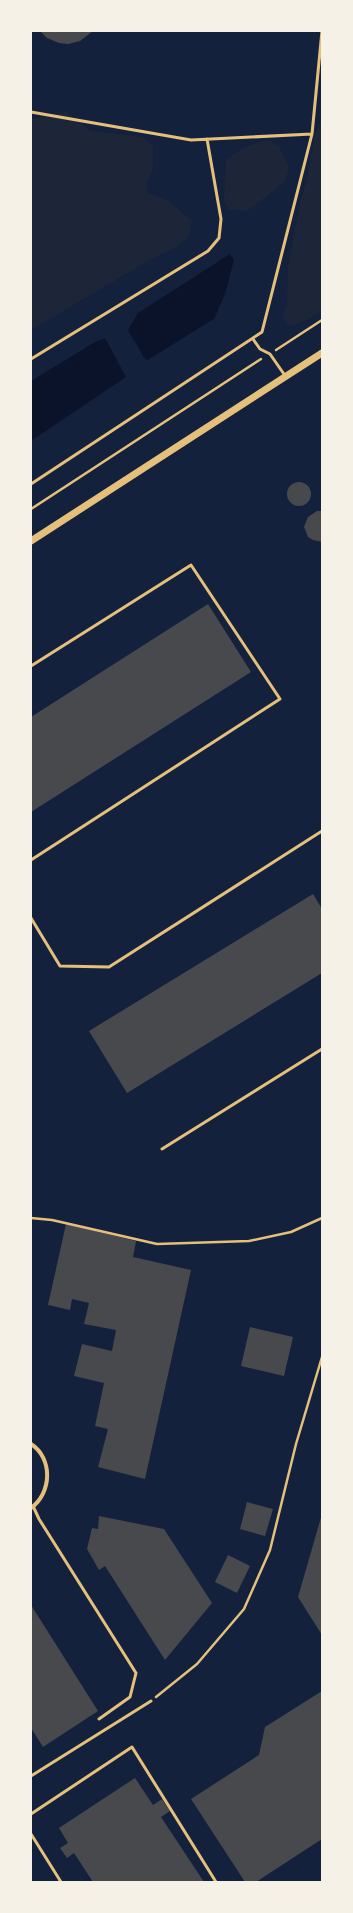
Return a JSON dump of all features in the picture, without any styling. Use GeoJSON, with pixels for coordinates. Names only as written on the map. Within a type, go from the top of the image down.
{"type":"FeatureCollection","features":[{"type":"Feature","properties":{"kind":"street"},"geometry":{"type":"LineString","coordinates":[[31,541],[322,353]]}},
{"type":"Feature","properties":{"kind":"street"},"geometry":{"type":"LineString","coordinates":[[31,1444],[43,1458],[47,1470],[47,1484],[42,1496],[32,1507]]}},
{"type":"Feature","properties":{"kind":"lane"},"geometry":{"type":"LineString","coordinates":[[31,484],[262,332],[312,134],[322,31]]}},
{"type":"Feature","properties":{"kind":"lane"},"geometry":{"type":"LineString","coordinates":[[31,112],[191,140],[312,134]]}},
{"type":"Feature","properties":{"kind":"lane"},"geometry":{"type":"LineString","coordinates":[[31,359],[208,251],[219,238],[221,218],[207,139]]}},
{"type":"Feature","properties":{"kind":"lane"},"geometry":{"type":"LineString","coordinates":[[253,339],[260,349],[270,354],[286,377]]}},
{"type":"Feature","properties":{"kind":"lane"},"geometry":{"type":"LineString","coordinates":[[31,666],[192,565],[280,699],[31,860]]}},
{"type":"Feature","properties":{"kind":"lane"},"geometry":{"type":"LineString","coordinates":[[31,918],[60,966],[109,967],[322,831]]}},
{"type":"Feature","properties":{"kind":"lane"},"geometry":{"type":"LineString","coordinates":[[162,1149],[322,1049]]}},
{"type":"Feature","properties":{"kind":"lane"},"geometry":{"type":"LineString","coordinates":[[32,1507],[136,1673],[130,1697],[99,1719]]}},
{"type":"Feature","properties":{"kind":"lane"},"geometry":{"type":"LineString","coordinates":[[31,1776],[151,1701]]}},
{"type":"Feature","properties":{"kind":"lane"},"geometry":{"type":"LineString","coordinates":[[31,1814],[132,1747],[216,1882]]}},
{"type":"Feature","properties":{"kind":"lane"},"geometry":{"type":"LineString","coordinates":[[31,1834],[61,1882]]}},
{"type":"Feature","properties":{"kind":"path"},"geometry":{"type":"LineString","coordinates":[[31,509],[322,320]]}},
{"type":"Feature","properties":{"kind":"path"},"geometry":{"type":"LineString","coordinates":[[31,1218],[52,1220],[157,1244],[249,1241],[291,1232],[322,1218]]}},
{"type":"Feature","properties":{"kind":"path"},"geometry":{"type":"LineString","coordinates":[[151,1701],[196,1664],[244,1609],[270,1550],[296,1444],[322,1357]]}},
{"type":"Feature","properties":{"kind":"shaded area"},"geometry":{"type":"Polygon","coordinates":[[[66,112],[91,131],[143,137],[153,147],[153,168],[146,186],[148,193],[166,200],[192,221],[189,235],[179,246],[153,258],[31,330],[31,119],[66,112]]]}},
{"type":"Feature","properties":{"kind":"shaded area"},"geometry":{"type":"Polygon","coordinates":[[[322,120],[322,311],[311,318],[290,327],[282,318],[287,305],[288,267],[300,202],[307,180],[315,133],[322,120]]]}},
{"type":"Feature","properties":{"kind":"shaded area"},"geometry":{"type":"Polygon","coordinates":[[[270,140],[279,147],[289,167],[285,182],[247,211],[230,210],[224,201],[226,160],[246,147],[270,140]]]}},
{"type":"Feature","properties":{"kind":"shaded area"},"geometry":{"type":"Polygon","coordinates":[[[230,254],[234,260],[225,294],[214,319],[146,361],[128,330],[138,313],[230,254]]]}},
{"type":"Feature","properties":{"kind":"shaded area"},"geometry":{"type":"Polygon","coordinates":[[[105,338],[126,377],[31,441],[31,381],[95,342],[105,338]]]}},
{"type":"Feature","properties":{"kind":"building"},"geometry":{"type":"Polygon","coordinates":[[[40,31],[93,31],[80,41],[68,44],[59,43],[47,38],[40,31]]]}},
{"type":"Feature","properties":{"kind":"building"},"geometry":{"type":"Polygon","coordinates":[[[299,482],[304,483],[310,489],[310,499],[304,505],[299,506],[294,505],[288,499],[287,494],[288,489],[294,483],[299,482]]]}},
{"type":"Feature","properties":{"kind":"building"},"geometry":{"type":"Polygon","coordinates":[[[317,511],[322,511],[322,542],[308,537],[304,527],[308,517],[317,511]]]}},
{"type":"Feature","properties":{"kind":"building"},"geometry":{"type":"Polygon","coordinates":[[[208,604],[251,672],[31,812],[31,717],[208,604]]]}},
{"type":"Feature","properties":{"kind":"building"},"geometry":{"type":"Polygon","coordinates":[[[313,894],[322,909],[322,973],[127,1093],[89,1031],[313,894]]]}},
{"type":"Feature","properties":{"kind":"building"},"geometry":{"type":"Polygon","coordinates":[[[66,1224],[136,1241],[133,1257],[191,1270],[145,1479],[98,1467],[108,1429],[95,1426],[104,1383],[74,1376],[82,1344],[112,1351],[116,1330],[84,1324],[89,1303],[72,1299],[70,1310],[48,1305],[66,1224]]]}},
{"type":"Feature","properties":{"kind":"building"},"geometry":{"type":"Polygon","coordinates":[[[250,1327],[293,1337],[284,1376],[241,1366],[250,1327]]]}},
{"type":"Feature","properties":{"kind":"building"},"geometry":{"type":"Polygon","coordinates":[[[247,1502],[273,1509],[265,1536],[240,1529],[247,1502]]]}},
{"type":"Feature","properties":{"kind":"building"},"geometry":{"type":"Polygon","coordinates":[[[322,1514],[322,1635],[298,1597],[322,1514]]]}},
{"type":"Feature","properties":{"kind":"building"},"geometry":{"type":"Polygon","coordinates":[[[99,1516],[164,1529],[212,1603],[165,1660],[105,1566],[99,1570],[87,1549],[92,1528],[98,1529],[99,1516]]]}},
{"type":"Feature","properties":{"kind":"building"},"geometry":{"type":"Polygon","coordinates":[[[228,1555],[250,1566],[237,1593],[215,1582],[228,1555]]]}},
{"type":"Feature","properties":{"kind":"building"},"geometry":{"type":"Polygon","coordinates":[[[31,1605],[98,1711],[43,1747],[31,1728],[31,1605]]]}},
{"type":"Feature","properties":{"kind":"building"},"geometry":{"type":"Polygon","coordinates":[[[322,1691],[322,1839],[256,1882],[245,1882],[191,1799],[259,1755],[265,1727],[322,1691]]]}},
{"type":"Feature","properties":{"kind":"building"},"geometry":{"type":"Polygon","coordinates":[[[135,1778],[153,1805],[162,1799],[170,1811],[161,1817],[204,1882],[93,1882],[74,1853],[67,1858],[60,1848],[68,1843],[59,1828],[135,1778]]]}}]}
